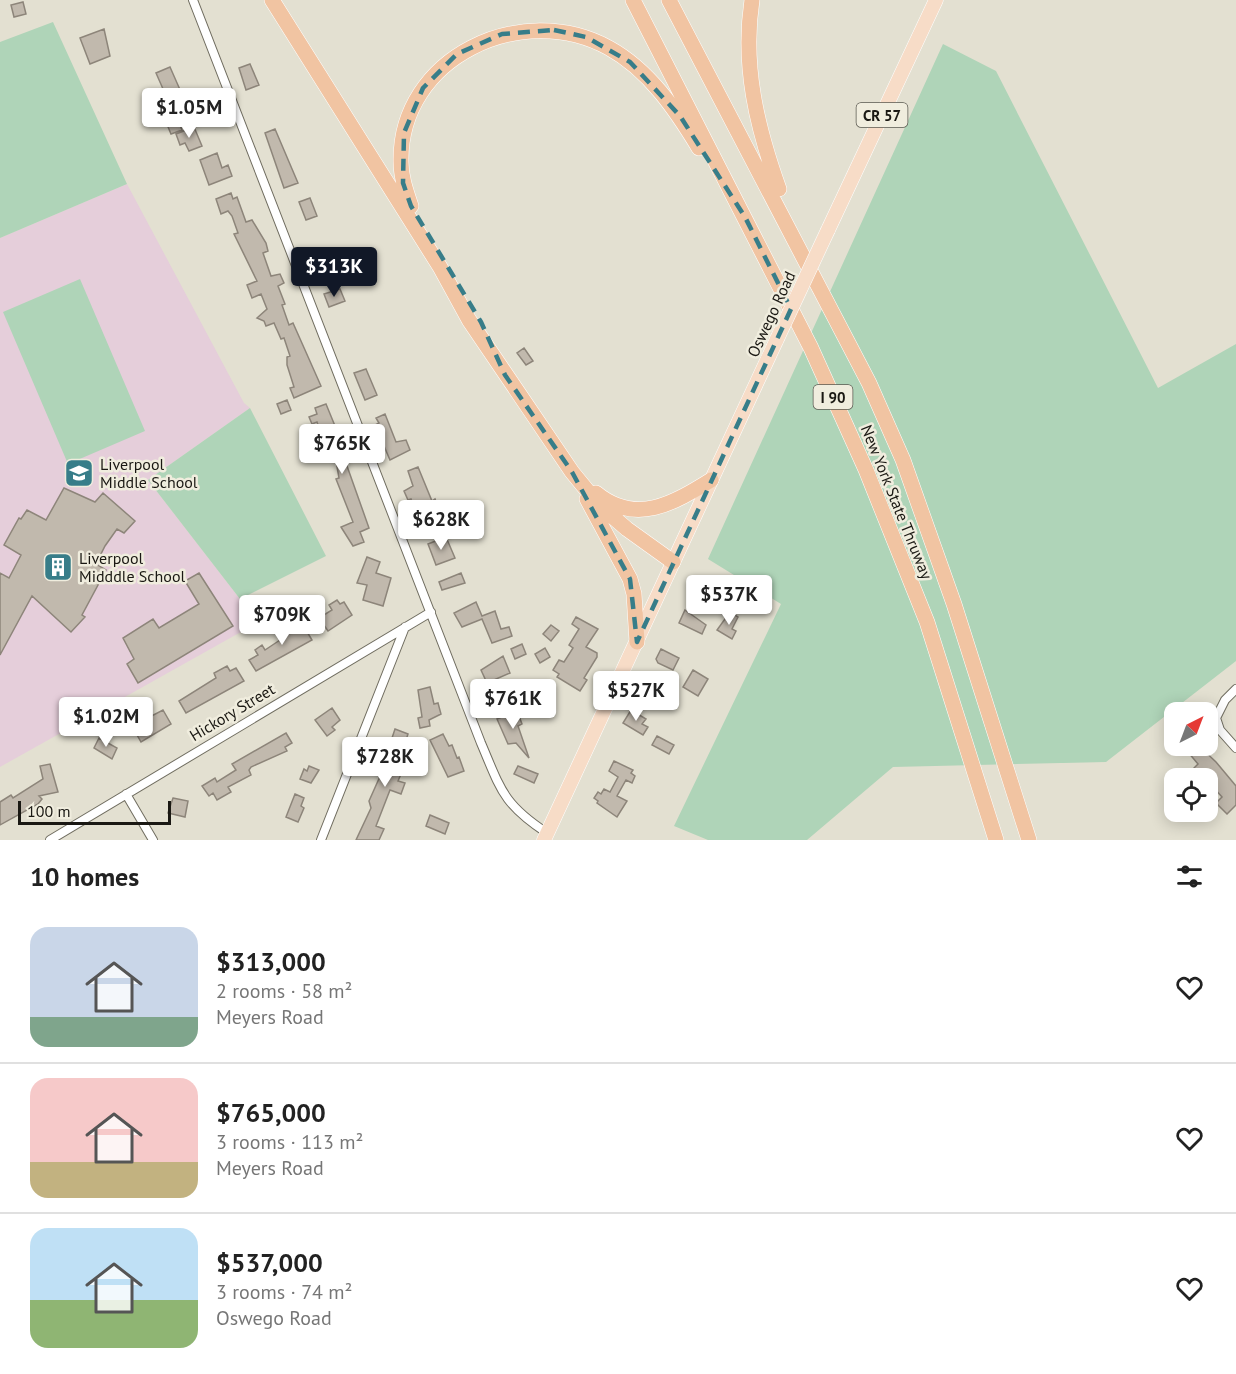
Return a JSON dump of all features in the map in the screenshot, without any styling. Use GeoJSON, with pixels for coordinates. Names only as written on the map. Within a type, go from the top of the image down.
{"type":"FeatureCollection","features":[{"type":"Feature","properties":{"kind":"highway"},"geometry":{"type":"LineString","coordinates":[[272,0],[505,375],[572,472],[599,505],[627,529],[673,562]]}},
{"type":"Feature","properties":{"kind":"highway"},"geometry":{"type":"LineString","coordinates":[[281,0],[475,311],[505,375]]}},
{"type":"Feature","properties":{"kind":"highway","name":"New York State Thruway"},"geometry":{"type":"LineString","coordinates":[[633,0],[811,348],[866,470],[927,622],[996,840]]}},
{"type":"Feature","properties":{"kind":"highway","name":"New York State Thruway"},"geometry":{"type":"LineString","coordinates":[[669,0],[796,237],[869,382],[903,460],[954,604],[1029,840]]}},
{"type":"Feature","properties":{"kind":"highway"},"geometry":{"type":"LineString","coordinates":[[752,0],[748,52],[753,105],[764,147],[796,237]]}},
{"type":"Feature","properties":{"kind":"highway"},"geometry":{"type":"LineString","coordinates":[[411,206],[404,183],[401,161],[404,133],[423,88],[451,59],[479,42],[510,32],[545,29],[586,37],[630,62],[657,88],[680,116],[730,199],[745,217]]}},
{"type":"Feature","properties":{"kind":"highway"},"geometry":{"type":"LineString","coordinates":[[572,472],[605,500],[625,508],[648,510],[667,505],[711,480]]}},
{"type":"Feature","properties":{"kind":"highway"},"geometry":{"type":"LineString","coordinates":[[572,472],[630,579],[634,594],[637,642]]}},
{"type":"Feature","properties":{"kind":"main road","name":"Oswego Road"},"geometry":{"type":"LineString","coordinates":[[637,642],[936,0]]}},
{"type":"Feature","properties":{"kind":"main road","name":"CR 57"},"geometry":{"type":"LineString","coordinates":[[546,836],[637,642]]}},
{"type":"Feature","properties":{"kind":"street"},"geometry":{"type":"LineString","coordinates":[[193,0],[502,790],[509,803],[546,836]]}},
{"type":"Feature","properties":{"kind":"street","name":"Hickory Street"},"geometry":{"type":"LineString","coordinates":[[50,840],[431,612]]}},
{"type":"Feature","properties":{"kind":"street"},"geometry":{"type":"LineString","coordinates":[[321,840],[405,627]]}},
{"type":"Feature","properties":{"kind":"street"},"geometry":{"type":"LineString","coordinates":[[1236,689],[1225,700],[1216,715],[1216,725],[1236,748]]}},
{"type":"Feature","properties":{"kind":"street"},"geometry":{"type":"LineString","coordinates":[[126,794],[153,840]]}},
{"type":"Feature","properties":{"kind":"highlighted area"},"geometry":{"type":"Polygon","coordinates":[[[554,30],[586,37],[630,62],[680,116],[745,217],[791,309],[637,642],[630,579],[572,472],[505,375],[481,322],[411,206],[403,183],[404,133],[423,88],[457,54],[502,34],[554,30]]]}},
{"type":"Feature","properties":{"kind":"shaded area","name":"Liverpool Middle School"},"geometry":{"type":"Polygon","coordinates":[[[127,184],[244,403],[250,408],[148,480],[240,599],[248,628],[0,767],[0,238],[127,184]]]}},
{"type":"Feature","properties":{"kind":"green space"},"geometry":{"type":"Polygon","coordinates":[[[53,22],[127,184],[0,238],[0,42],[53,22]]]}},
{"type":"Feature","properties":{"kind":"green space"},"geometry":{"type":"Polygon","coordinates":[[[943,44],[996,71],[1158,388],[1236,344],[1236,661],[1183,702],[1164,702],[1164,717],[1106,762],[893,767],[807,840],[708,840],[674,826],[781,604],[708,559],[943,44]]]}},
{"type":"Feature","properties":{"kind":"green space"},"geometry":{"type":"Polygon","coordinates":[[[80,279],[145,431],[68,464],[3,312],[80,279]]]}},
{"type":"Feature","properties":{"kind":"green space"},"geometry":{"type":"Polygon","coordinates":[[[250,408],[326,556],[240,599],[148,480],[250,408]]]}},
{"type":"Feature","properties":{"kind":"building"},"geometry":{"type":"Polygon","coordinates":[[[23,2],[26,14],[14,17],[11,5],[23,2]]]}},
{"type":"Feature","properties":{"kind":"building"},"geometry":{"type":"Polygon","coordinates":[[[104,29],[110,56],[90,64],[80,38],[104,29]]]}},
{"type":"Feature","properties":{"kind":"building"},"geometry":{"type":"Polygon","coordinates":[[[250,64],[259,85],[246,90],[239,68],[250,64]]]}},
{"type":"Feature","properties":{"kind":"building"},"geometry":{"type":"Polygon","coordinates":[[[170,67],[181,92],[167,98],[156,73],[170,67]]]}},
{"type":"Feature","properties":{"kind":"building"},"geometry":{"type":"Polygon","coordinates":[[[177,118],[182,130],[171,134],[166,122],[177,118]]]}},
{"type":"Feature","properties":{"kind":"building"},"geometry":{"type":"Polygon","coordinates":[[[194,127],[202,146],[189,151],[185,143],[180,145],[176,134],[194,127]]]}},
{"type":"Feature","properties":{"kind":"building"},"geometry":{"type":"Polygon","coordinates":[[[275,129],[298,183],[284,188],[265,133],[275,129]]]}},
{"type":"Feature","properties":{"kind":"building"},"geometry":{"type":"Polygon","coordinates":[[[217,153],[222,168],[228,165],[232,176],[209,185],[200,160],[217,153]]]}},
{"type":"Feature","properties":{"kind":"building"},"geometry":{"type":"Polygon","coordinates":[[[231,193],[233,199],[237,197],[246,222],[252,220],[266,243],[268,251],[263,253],[271,276],[280,274],[284,283],[278,286],[285,304],[282,305],[289,325],[293,323],[321,386],[294,398],[290,388],[294,387],[287,365],[287,357],[290,356],[284,338],[281,339],[274,323],[266,326],[264,321],[257,318],[267,309],[261,294],[252,298],[247,285],[257,281],[234,234],[238,233],[232,216],[228,211],[221,214],[216,199],[231,193]]]}},
{"type":"Feature","properties":{"kind":"building"},"geometry":{"type":"Polygon","coordinates":[[[310,198],[317,216],[306,220],[299,202],[310,198]]]}},
{"type":"Feature","properties":{"kind":"building"},"geometry":{"type":"Polygon","coordinates":[[[368,261],[376,280],[369,283],[361,264],[368,261]]]}},
{"type":"Feature","properties":{"kind":"building"},"geometry":{"type":"Polygon","coordinates":[[[340,289],[345,301],[329,307],[324,294],[340,289]]]}},
{"type":"Feature","properties":{"kind":"building"},"geometry":{"type":"Polygon","coordinates":[[[524,348],[533,361],[526,365],[517,353],[524,348]]]}},
{"type":"Feature","properties":{"kind":"building"},"geometry":{"type":"Polygon","coordinates":[[[366,369],[377,395],[365,400],[354,373],[366,369]]]}},
{"type":"Feature","properties":{"kind":"building"},"geometry":{"type":"Polygon","coordinates":[[[287,400],[291,410],[281,414],[277,404],[287,400]]]}},
{"type":"Feature","properties":{"kind":"building"},"geometry":{"type":"Polygon","coordinates":[[[326,404],[342,443],[343,448],[341,449],[369,528],[360,532],[364,542],[353,546],[341,527],[353,522],[336,479],[339,478],[336,461],[329,444],[325,446],[317,422],[312,424],[309,417],[317,414],[315,408],[326,404]]]}},
{"type":"Feature","properties":{"kind":"building"},"geometry":{"type":"Polygon","coordinates":[[[385,414],[396,442],[406,440],[410,450],[390,460],[375,425],[379,423],[376,418],[385,414]]]}},
{"type":"Feature","properties":{"kind":"building"},"geometry":{"type":"Polygon","coordinates":[[[418,467],[432,501],[435,499],[438,507],[418,518],[411,499],[408,500],[404,491],[413,486],[408,471],[418,467]]]}},
{"type":"Feature","properties":{"kind":"building","name":"Liverpool Midddle School"},"geometry":{"type":"Polygon","coordinates":[[[64,488],[95,502],[103,493],[135,521],[124,533],[117,529],[105,546],[96,564],[106,570],[82,615],[85,617],[71,632],[32,596],[0,655],[0,573],[9,578],[21,555],[4,545],[19,518],[21,519],[27,510],[46,520],[64,488]]]}},
{"type":"Feature","properties":{"kind":"building"},"geometry":{"type":"Polygon","coordinates":[[[446,537],[455,558],[436,565],[428,544],[446,537]]]}},
{"type":"Feature","properties":{"kind":"building"},"geometry":{"type":"Polygon","coordinates":[[[367,557],[380,562],[376,573],[391,578],[383,606],[363,600],[367,585],[357,583],[367,557]]]}},
{"type":"Feature","properties":{"kind":"building"},"geometry":{"type":"Polygon","coordinates":[[[199,573],[233,626],[138,683],[127,664],[134,659],[123,638],[153,619],[159,628],[199,604],[185,581],[199,573]]]}},
{"type":"Feature","properties":{"kind":"building"},"geometry":{"type":"Polygon","coordinates":[[[461,573],[465,583],[442,590],[439,582],[461,573]]]}},
{"type":"Feature","properties":{"kind":"building"},"geometry":{"type":"Polygon","coordinates":[[[337,600],[340,604],[344,602],[352,615],[328,631],[319,618],[332,610],[329,605],[337,600]]]}},
{"type":"Feature","properties":{"kind":"building"},"geometry":{"type":"Polygon","coordinates":[[[476,602],[482,616],[495,611],[501,629],[509,627],[512,636],[492,643],[482,619],[462,627],[454,613],[476,602]]]}},
{"type":"Feature","properties":{"kind":"building"},"geometry":{"type":"Polygon","coordinates":[[[685,610],[706,625],[702,634],[679,623],[685,610]]]}},
{"type":"Feature","properties":{"kind":"building"},"geometry":{"type":"Polygon","coordinates":[[[730,612],[738,617],[732,629],[736,631],[732,639],[717,630],[730,612]]]}},
{"type":"Feature","properties":{"kind":"building"},"geometry":{"type":"Polygon","coordinates":[[[576,617],[598,629],[586,647],[597,653],[597,657],[584,678],[587,680],[580,691],[557,677],[559,674],[553,670],[559,660],[564,662],[573,648],[569,645],[579,629],[572,624],[576,617]]]}},
{"type":"Feature","properties":{"kind":"building"},"geometry":{"type":"Polygon","coordinates":[[[294,619],[300,620],[312,640],[256,671],[249,660],[258,655],[255,650],[262,645],[265,650],[289,633],[289,622],[294,619]]]}},
{"type":"Feature","properties":{"kind":"building"},"geometry":{"type":"Polygon","coordinates":[[[551,625],[559,631],[551,641],[543,634],[551,625]]]}},
{"type":"Feature","properties":{"kind":"building"},"geometry":{"type":"Polygon","coordinates":[[[522,644],[526,654],[515,659],[511,649],[522,644]]]}},
{"type":"Feature","properties":{"kind":"building"},"geometry":{"type":"Polygon","coordinates":[[[545,648],[550,657],[540,663],[535,654],[545,648]]]}},
{"type":"Feature","properties":{"kind":"building"},"geometry":{"type":"Polygon","coordinates":[[[661,649],[679,658],[673,670],[658,663],[656,659],[661,649]]]}},
{"type":"Feature","properties":{"kind":"building"},"geometry":{"type":"Polygon","coordinates":[[[503,656],[510,673],[487,683],[481,670],[503,656]]]}},
{"type":"Feature","properties":{"kind":"building"},"geometry":{"type":"Polygon","coordinates":[[[227,666],[230,671],[236,668],[244,681],[186,713],[179,701],[216,678],[214,673],[227,666]]]}},
{"type":"Feature","properties":{"kind":"building"},"geometry":{"type":"Polygon","coordinates":[[[693,670],[708,679],[698,696],[683,687],[693,670]]]}},
{"type":"Feature","properties":{"kind":"building"},"geometry":{"type":"Polygon","coordinates":[[[648,682],[662,692],[654,703],[640,692],[648,682]]]}},
{"type":"Feature","properties":{"kind":"building"},"geometry":{"type":"Polygon","coordinates":[[[430,687],[434,704],[438,703],[441,714],[429,720],[430,726],[420,728],[418,718],[422,717],[418,690],[430,687]]]}},
{"type":"Feature","properties":{"kind":"building"},"geometry":{"type":"Polygon","coordinates":[[[332,708],[340,720],[332,727],[335,730],[327,736],[315,720],[332,708]]]}},
{"type":"Feature","properties":{"kind":"building"},"geometry":{"type":"Polygon","coordinates":[[[163,710],[171,724],[141,742],[132,726],[163,710]]]}},
{"type":"Feature","properties":{"kind":"building"},"geometry":{"type":"Polygon","coordinates":[[[631,710],[646,719],[642,724],[648,727],[643,735],[623,723],[631,710]]]}},
{"type":"Feature","properties":{"kind":"building"},"geometry":{"type":"Polygon","coordinates":[[[517,711],[522,724],[518,726],[529,758],[516,743],[508,744],[497,719],[517,711]]]}},
{"type":"Feature","properties":{"kind":"building"},"geometry":{"type":"Polygon","coordinates":[[[395,729],[408,734],[398,764],[404,767],[398,781],[405,783],[401,794],[390,790],[376,826],[384,829],[379,840],[356,840],[371,808],[369,801],[390,754],[387,753],[395,729]]]}},
{"type":"Feature","properties":{"kind":"building"},"geometry":{"type":"Polygon","coordinates":[[[286,733],[292,743],[285,747],[287,751],[251,767],[249,770],[251,775],[228,787],[231,792],[217,800],[213,793],[209,796],[202,786],[215,778],[217,782],[236,770],[232,764],[286,733]]]}},
{"type":"Feature","properties":{"kind":"building"},"geometry":{"type":"Polygon","coordinates":[[[443,734],[449,746],[452,745],[457,758],[459,757],[464,771],[448,777],[430,740],[443,734]]]}},
{"type":"Feature","properties":{"kind":"building"},"geometry":{"type":"Polygon","coordinates":[[[657,736],[674,745],[669,754],[652,745],[657,736]]]}},
{"type":"Feature","properties":{"kind":"building"},"geometry":{"type":"Polygon","coordinates":[[[99,738],[117,748],[112,759],[94,748],[99,738]]]}},
{"type":"Feature","properties":{"kind":"building"},"geometry":{"type":"Polygon","coordinates":[[[1191,756],[1210,756],[1236,786],[1236,805],[1227,814],[1218,805],[1222,797],[1218,793],[1218,768],[1194,768],[1198,764],[1191,756]]]}},
{"type":"Feature","properties":{"kind":"building"},"geometry":{"type":"Polygon","coordinates":[[[614,761],[633,770],[631,773],[635,776],[632,783],[626,780],[617,796],[627,801],[617,817],[597,803],[598,801],[594,798],[604,789],[610,792],[618,777],[609,771],[614,761]]]}},
{"type":"Feature","properties":{"kind":"building"},"geometry":{"type":"Polygon","coordinates":[[[50,764],[58,792],[39,796],[42,799],[38,804],[0,825],[0,802],[11,795],[13,798],[43,779],[40,766],[50,764]]]}},
{"type":"Feature","properties":{"kind":"building"},"geometry":{"type":"Polygon","coordinates":[[[309,766],[319,770],[311,783],[300,779],[304,769],[307,771],[309,766]]]}},
{"type":"Feature","properties":{"kind":"building"},"geometry":{"type":"Polygon","coordinates":[[[518,766],[538,774],[534,783],[514,774],[518,766]]]}},
{"type":"Feature","properties":{"kind":"building"},"geometry":{"type":"Polygon","coordinates":[[[295,794],[304,798],[301,806],[304,808],[298,822],[286,817],[295,794]]]}},
{"type":"Feature","properties":{"kind":"building"},"geometry":{"type":"Polygon","coordinates":[[[173,798],[188,801],[185,817],[168,813],[173,798]]]}},
{"type":"Feature","properties":{"kind":"building"},"geometry":{"type":"Polygon","coordinates":[[[430,815],[449,823],[445,834],[426,826],[430,815]]]}},
{"type":"Feature","properties":{"kind":"place","name":"Liverpool Middle School"},"geometry":{"type":"Point","coordinates":[79,473]}},
{"type":"Feature","properties":{"kind":"place","name":"Liverpool Midddle School"},"geometry":{"type":"Point","coordinates":[58,567]}}]}
